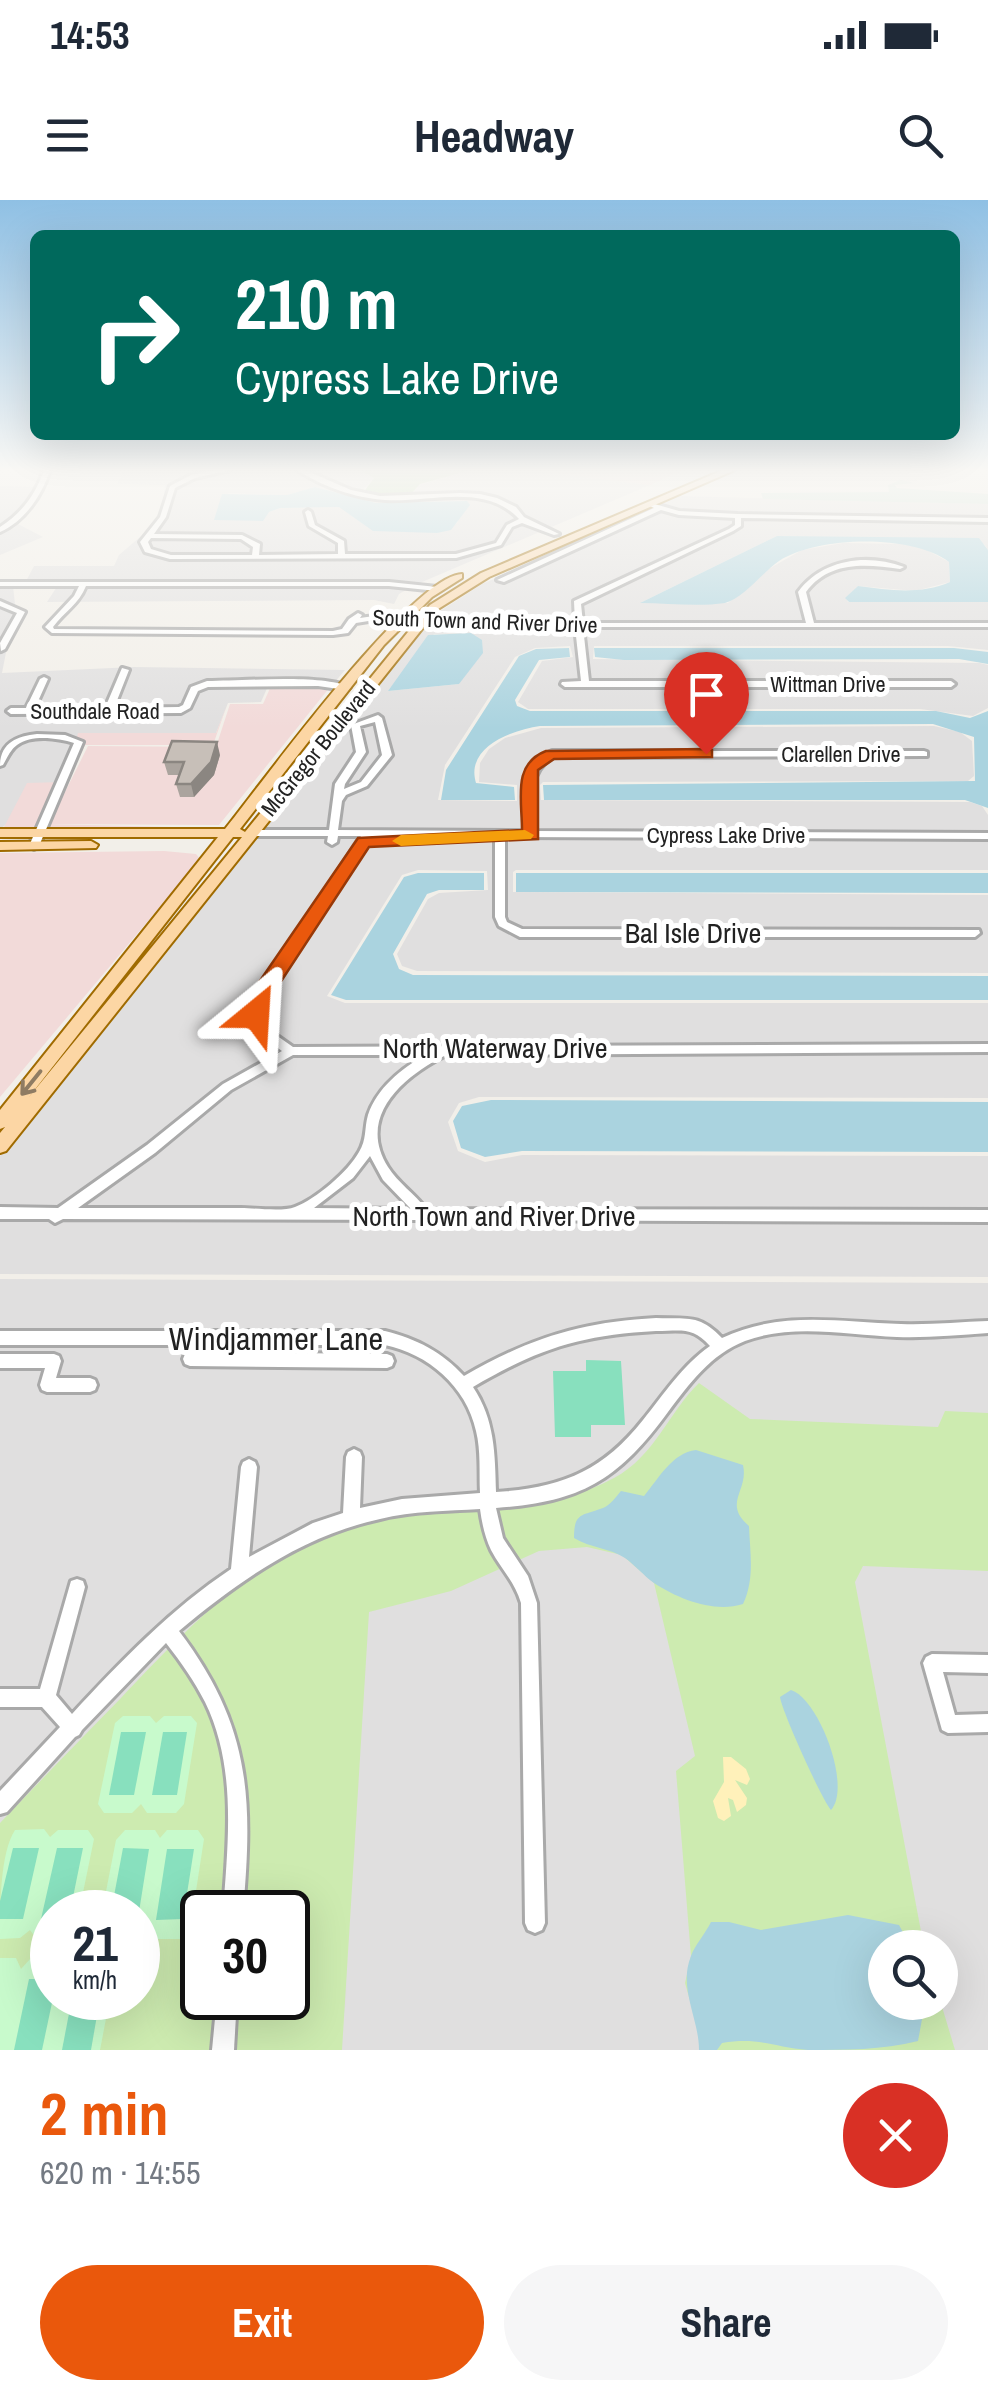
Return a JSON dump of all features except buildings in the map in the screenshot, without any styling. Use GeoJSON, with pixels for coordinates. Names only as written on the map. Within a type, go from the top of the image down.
{"type":"FeatureCollection","features":[{"type":"Feature","properties":{"kind":"main road","name":"McGregor Boulevard"},"geometry":{"type":"LineString","coordinates":[[0,1146],[402,618],[432,592],[504,556]]}},
{"type":"Feature","properties":{"kind":"main road","name":"McGregor Boulevard"},"geometry":{"type":"LineString","coordinates":[[0,1122],[236,838],[328,736],[419,621],[470,582],[527,556]]}},
{"type":"Feature","properties":{"kind":"main road"},"geometry":{"type":"LineString","coordinates":[[328,736],[353,694],[346,687]]}},
{"type":"Feature","properties":{"kind":"main road","name":"Cypress Lake Drive"},"geometry":{"type":"LineString","coordinates":[[0,833],[37,839],[236,838]]}},
{"type":"Feature","properties":{"kind":"main road","name":"Cypress Lake Drive"},"geometry":{"type":"LineString","coordinates":[[0,846],[37,839]]}},
{"type":"Feature","properties":{"kind":"street"},"geometry":{"type":"LineString","coordinates":[[501,580],[550,556]]}},
{"type":"Feature","properties":{"kind":"street"},"geometry":{"type":"LineString","coordinates":[[586,684],[576,607],[581,600],[674,556]]}},
{"type":"Feature","properties":{"kind":"street"},"geometry":{"type":"LineString","coordinates":[[811,624],[802,596],[818,574],[850,564],[900,567]]}},
{"type":"Feature","properties":{"kind":"street"},"geometry":{"type":"LineString","coordinates":[[0,584],[390,584],[432,592]]}},
{"type":"Feature","properties":{"kind":"street"},"geometry":{"type":"LineString","coordinates":[[1,649],[21,612],[0,602],[12,584]]}},
{"type":"Feature","properties":{"kind":"street","name":"South Town and River Drive"},"geometry":{"type":"LineString","coordinates":[[83,584],[76,602],[57,614],[50,627],[52,631],[333,633],[345,630],[352,620],[402,618],[454,625],[988,625]]}},
{"type":"Feature","properties":{"kind":"street"},"geometry":{"type":"LineString","coordinates":[[108,711],[125,670]]}},
{"type":"Feature","properties":{"kind":"street"},"geometry":{"type":"LineString","coordinates":[[29,711],[44,679]]}},
{"type":"Feature","properties":{"kind":"street","name":"Southdale Road"},"geometry":{"type":"LineString","coordinates":[[10,711],[181,710],[194,689],[207,684],[318,683],[346,687]]}},
{"type":"Feature","properties":{"kind":"street","name":"Wittman Drive"},"geometry":{"type":"LineString","coordinates":[[564,684],[951,684]]}},
{"type":"Feature","properties":{"kind":"street"},"geometry":{"type":"LineString","coordinates":[[332,837],[342,793],[369,779],[387,755],[378,718],[354,725],[361,752],[340,784],[340,799]]}},
{"type":"Feature","properties":{"kind":"street"},"geometry":{"type":"LineString","coordinates":[[0,763],[10,746],[24,739],[66,738],[79,742],[37,839]]}},
{"type":"Feature","properties":{"kind":"street","name":"Clarellen Drive"},"geometry":{"type":"LineString","coordinates":[[531,835],[530,770],[536,760],[552,754],[924,754]]}},
{"type":"Feature","properties":{"kind":"street","name":"Bal Isle Drive"},"geometry":{"type":"LineString","coordinates":[[500,835],[500,917],[510,930],[976,933]]}},
{"type":"Feature","properties":{"kind":"street","name":"Cypress Lake Drive"},"geometry":{"type":"LineString","coordinates":[[236,838],[988,836]]}},
{"type":"Feature","properties":{"kind":"street"},"geometry":{"type":"LineString","coordinates":[[291,1051],[261,1030],[256,1006],[366,837]]}},
{"type":"Feature","properties":{"kind":"street"},"geometry":{"type":"LineString","coordinates":[[384,1048],[394,1055],[399,1077]]}},
{"type":"Feature","properties":{"kind":"street"},"geometry":{"type":"LineString","coordinates":[[290,1216],[344,1180],[366,1153],[377,1106],[399,1077],[421,1060],[448,1048]]}},
{"type":"Feature","properties":{"kind":"street","name":"North Waterway Drive"},"geometry":{"type":"LineString","coordinates":[[55,1216],[151,1149],[226,1087],[291,1051],[988,1048]]}},
{"type":"Feature","properties":{"kind":"street"},"geometry":{"type":"LineString","coordinates":[[372,1140],[383,1170],[424,1216]]}},
{"type":"Feature","properties":{"kind":"street","name":"North Town and River Drive"},"geometry":{"type":"LineString","coordinates":[[0,1214],[988,1216]]}},
{"type":"Feature","properties":{"kind":"street"},"geometry":{"type":"LineString","coordinates":[[461,1386],[527,1348],[602,1326],[692,1325],[705,1330],[720,1347]]}},
{"type":"Feature","properties":{"kind":"street"},"geometry":{"type":"LineString","coordinates":[[0,1805],[168,1632],[239,1573],[298,1539],[351,1518],[420,1503],[557,1491],[604,1471],[637,1444],[680,1384],[720,1347],[750,1334],[784,1326],[918,1331],[988,1327]]}},
{"type":"Feature","properties":{"kind":"street","name":"Windjammer Lane"},"geometry":{"type":"LineString","coordinates":[[0,1338],[399,1340],[428,1351],[461,1386],[485,1434],[492,1533],[518,1571],[529,1602],[535,1923]]}},
{"type":"Feature","properties":{"kind":"street"},"geometry":{"type":"LineString","coordinates":[[60,1338],[47,1386],[90,1385]]}},
{"type":"Feature","properties":{"kind":"street"},"geometry":{"type":"LineString","coordinates":[[246,1359],[248,1338]]}},
{"type":"Feature","properties":{"kind":"street"},"geometry":{"type":"LineString","coordinates":[[190,1359],[387,1360]]}},
{"type":"Feature","properties":{"kind":"street"},"geometry":{"type":"LineString","coordinates":[[0,1361],[54,1361]]}},
{"type":"Feature","properties":{"kind":"street"},"geometry":{"type":"LineString","coordinates":[[351,1518],[354,1457]]}},
{"type":"Feature","properties":{"kind":"street"},"geometry":{"type":"LineString","coordinates":[[239,1573],[250,1468]]}},
{"type":"Feature","properties":{"kind":"street"},"geometry":{"type":"LineString","coordinates":[[46,1698],[77,1587]]}},
{"type":"Feature","properties":{"kind":"street"},"geometry":{"type":"LineString","coordinates":[[168,1632],[208,1685],[230,1738],[238,1798],[234,1890]]}},
{"type":"Feature","properties":{"kind":"street"},"geometry":{"type":"LineString","coordinates":[[988,1664],[932,1662],[948,1724],[988,1724]]}},
{"type":"Feature","properties":{"kind":"street"},"geometry":{"type":"LineString","coordinates":[[0,1698],[46,1698]]}},
{"type":"Feature","properties":{"kind":"street"},"geometry":{"type":"LineString","coordinates":[[46,1698],[72,1730]]}},
{"type":"Feature","properties":{"kind":"street"},"geometry":{"type":"LineString","coordinates":[[223,2050],[225,2020]]}},
{"type":"Feature","properties":{"kind":"shaded area"},"geometry":{"type":"Polygon","coordinates":[[[118,556],[482,556],[415,585],[399,594],[394,604],[374,600],[47,602],[58,585],[25,583],[34,566],[114,566],[118,556]]]}},
{"type":"Feature","properties":{"kind":"shaded area"},"geometry":{"type":"Polygon","coordinates":[[[549,556],[735,556],[642,602],[728,603],[765,571],[791,556],[938,556],[949,562],[950,582],[915,591],[858,586],[846,598],[848,602],[988,602],[988,650],[948,646],[594,646],[593,659],[980,663],[988,665],[988,708],[973,716],[920,709],[528,709],[518,702],[542,661],[573,657],[570,646],[535,648],[515,657],[445,765],[438,800],[517,801],[517,785],[479,782],[480,763],[489,749],[505,738],[541,728],[934,726],[960,732],[972,741],[974,776],[968,781],[543,782],[541,800],[970,802],[982,806],[988,815],[988,870],[516,870],[513,892],[988,895],[988,973],[417,971],[402,966],[397,954],[428,899],[439,893],[488,890],[487,871],[418,870],[402,875],[327,996],[345,1003],[988,1003],[988,1098],[479,1097],[459,1103],[448,1122],[458,1151],[485,1162],[522,1155],[988,1156],[988,1277],[0,1274],[0,1156],[431,617],[482,584],[549,556]],[[471,633],[434,634],[388,691],[459,684],[471,633]]]}},
{"type":"Feature","properties":{"kind":"shaded area"},"geometry":{"type":"Polygon","coordinates":[[[0,584],[13,586],[21,615],[5,634],[9,637],[2,673],[134,667],[345,670],[334,683],[268,686],[261,702],[228,703],[216,733],[79,733],[63,782],[0,829],[0,584]]]}},
{"type":"Feature","properties":{"kind":"shaded area"},"geometry":{"type":"Polygon","coordinates":[[[271,686],[330,687],[219,825],[49,824],[88,746],[216,747],[230,704],[263,704],[271,686]]]}},
{"type":"Feature","properties":{"kind":"shaded area"},"geometry":{"type":"Polygon","coordinates":[[[227,705],[213,745],[85,745],[46,824],[214,828],[3,829],[27,783],[63,782],[78,733],[216,733],[227,705]]]}},
{"type":"Feature","properties":{"kind":"shaded area"},"geometry":{"type":"Polygon","coordinates":[[[0,853],[196,854],[200,859],[0,1097],[0,853]]]}},
{"type":"Feature","properties":{"kind":"shaded area"},"geometry":{"type":"Polygon","coordinates":[[[0,1279],[988,1283],[988,2050],[0,2050],[0,1279]]]}},
{"type":"Feature","properties":{"kind":"green space"},"geometry":{"type":"Polygon","coordinates":[[[586,1360],[621,1361],[625,1425],[591,1425],[591,1437],[555,1437],[553,1371],[586,1371],[586,1360]]]}},
{"type":"Feature","properties":{"kind":"green space"},"geometry":{"type":"Polygon","coordinates":[[[699,1383],[750,1419],[938,1427],[945,1411],[988,1413],[988,1571],[863,1566],[855,1582],[921,1930],[868,1930],[868,2020],[946,2020],[955,2050],[699,2050],[699,2032],[685,1983],[691,1956],[676,1771],[695,1756],[654,1583],[622,1555],[587,1547],[539,1551],[451,1591],[369,1612],[342,2050],[0,2050],[0,1823],[191,1627],[268,1565],[327,1535],[399,1517],[546,1502],[614,1478],[651,1446],[699,1383]]]}},
{"type":"Feature","properties":{"kind":"green space"},"geometry":{"type":"Polygon","coordinates":[[[123,1716],[150,1716],[156,1723],[164,1716],[191,1716],[197,1723],[184,1804],[176,1813],[147,1813],[141,1804],[132,1813],[104,1813],[98,1804],[115,1723],[123,1716]]]}},
{"type":"Feature","properties":{"kind":"green space"},"geometry":{"type":"Polygon","coordinates":[[[121,1732],[146,1732],[134,1795],[109,1795],[121,1732]]]}},
{"type":"Feature","properties":{"kind":"green space"},"geometry":{"type":"Polygon","coordinates":[[[163,1732],[187,1732],[177,1795],[152,1795],[163,1732]]]}},
{"type":"Feature","properties":{"kind":"green space"},"geometry":{"type":"Polygon","coordinates":[[[44,1829],[50,1837],[58,1830],[88,1830],[94,1839],[84,1890],[30,1890],[30,1930],[20,1938],[0,1939],[2,1881],[6,1852],[15,1830],[44,1829]]]}},
{"type":"Feature","properties":{"kind":"green space"},"geometry":{"type":"Polygon","coordinates":[[[125,1830],[155,1830],[160,1838],[167,1830],[198,1830],[204,1839],[196,1890],[180,1890],[180,1939],[160,1939],[160,1890],[106,1890],[116,1840],[125,1830]]]}},
{"type":"Feature","properties":{"kind":"green space"},"geometry":{"type":"Polygon","coordinates":[[[13,1848],[39,1848],[23,1919],[0,1919],[0,1901],[13,1848]]]}},
{"type":"Feature","properties":{"kind":"green space"},"geometry":{"type":"Polygon","coordinates":[[[57,1848],[83,1848],[74,1890],[48,1890],[57,1848]]]}},
{"type":"Feature","properties":{"kind":"green space"},"geometry":{"type":"Polygon","coordinates":[[[123,1848],[149,1849],[142,1890],[115,1890],[123,1848]]]}},
{"type":"Feature","properties":{"kind":"green space"},"geometry":{"type":"Polygon","coordinates":[[[167,1849],[194,1849],[188,1890],[180,1890],[180,1919],[160,1920],[167,1849]]]}},
{"type":"Feature","properties":{"kind":"green space"},"geometry":{"type":"Polygon","coordinates":[[[0,1958],[16,1958],[21,1969],[30,1959],[30,2020],[106,2020],[100,2050],[0,2050],[0,1958]]]}},
{"type":"Feature","properties":{"kind":"green space"},"geometry":{"type":"Polygon","coordinates":[[[30,1979],[30,2020],[48,2020],[42,2050],[14,2050],[30,1979]]]}},
{"type":"Feature","properties":{"kind":"green space"},"geometry":{"type":"Polygon","coordinates":[[[68,2020],[96,2020],[91,2050],[62,2050],[68,2020]]]}},
{"type":"Feature","properties":{"kind":"sand"},"geometry":{"type":"Polygon","coordinates":[[[723,1757],[731,1757],[746,1769],[750,1779],[747,1785],[735,1780],[747,1798],[746,1805],[737,1812],[733,1800],[728,1798],[731,1816],[724,1821],[718,1818],[713,1801],[724,1782],[723,1757]]]}},
{"type":"Feature","properties":{"kind":"water"},"geometry":{"type":"Polygon","coordinates":[[[735,556],[789,556],[725,603],[640,603],[735,556]]]}},
{"type":"Feature","properties":{"kind":"water"},"geometry":{"type":"Polygon","coordinates":[[[938,556],[988,556],[988,602],[849,602],[845,598],[858,586],[916,590],[939,586],[950,582],[949,562],[938,556]]]}},
{"type":"Feature","properties":{"kind":"water"},"geometry":{"type":"Polygon","coordinates":[[[471,633],[482,640],[483,653],[459,684],[388,691],[428,635],[471,633]]]}},
{"type":"Feature","properties":{"kind":"water"},"geometry":{"type":"Polygon","coordinates":[[[569,648],[570,657],[539,660],[515,700],[517,706],[530,711],[936,711],[970,718],[988,711],[988,808],[965,800],[544,800],[543,785],[975,781],[974,737],[933,724],[540,726],[505,736],[477,759],[476,783],[514,787],[515,800],[441,800],[446,770],[519,656],[536,649],[569,648]]]}},
{"type":"Feature","properties":{"kind":"water"},"geometry":{"type":"Polygon","coordinates":[[[594,648],[954,648],[988,652],[988,664],[959,659],[624,660],[595,657],[594,648]]]}},
{"type":"Feature","properties":{"kind":"water"},"geometry":{"type":"Polygon","coordinates":[[[418,873],[484,873],[484,890],[439,890],[427,894],[393,954],[399,969],[413,975],[988,976],[988,1000],[346,1000],[331,995],[404,877],[418,873]]]}},
{"type":"Feature","properties":{"kind":"water"},"geometry":{"type":"Polygon","coordinates":[[[516,873],[988,873],[988,893],[516,892],[516,873]]]}},
{"type":"Feature","properties":{"kind":"water"},"geometry":{"type":"Polygon","coordinates":[[[491,1100],[988,1102],[988,1152],[522,1151],[485,1157],[461,1148],[453,1121],[462,1106],[491,1100]]]}},
{"type":"Feature","properties":{"kind":"water"},"geometry":{"type":"Polygon","coordinates":[[[696,1450],[743,1465],[737,1503],[741,1518],[749,1526],[751,1566],[743,1604],[709,1606],[675,1595],[619,1555],[574,1538],[581,1516],[606,1507],[621,1491],[644,1496],[673,1461],[696,1450]]]}},
{"type":"Feature","properties":{"kind":"water"},"geometry":{"type":"Polygon","coordinates":[[[791,1690],[812,1709],[829,1745],[838,1783],[831,1810],[782,1706],[780,1697],[791,1690]]]}},
{"type":"Feature","properties":{"kind":"water"},"geometry":{"type":"Polygon","coordinates":[[[848,1915],[899,1925],[902,1930],[868,1930],[868,2020],[922,2020],[918,2041],[877,2048],[808,2050],[735,2041],[722,2043],[717,2050],[699,2050],[687,1980],[693,1952],[711,1922],[761,1930],[848,1915]]]}},
{"type":"Feature","properties":{"kind":"slow traffic"},"geometry":{"type":"LineString","coordinates":[[401,841],[525,835]]}},
{"type":"Feature","properties":{"kind":"route"},"geometry":{"type":"LineString","coordinates":[[256,1014],[264,990],[364,842],[531,835],[530,770],[536,760],[552,754],[706,754]]}}]}
